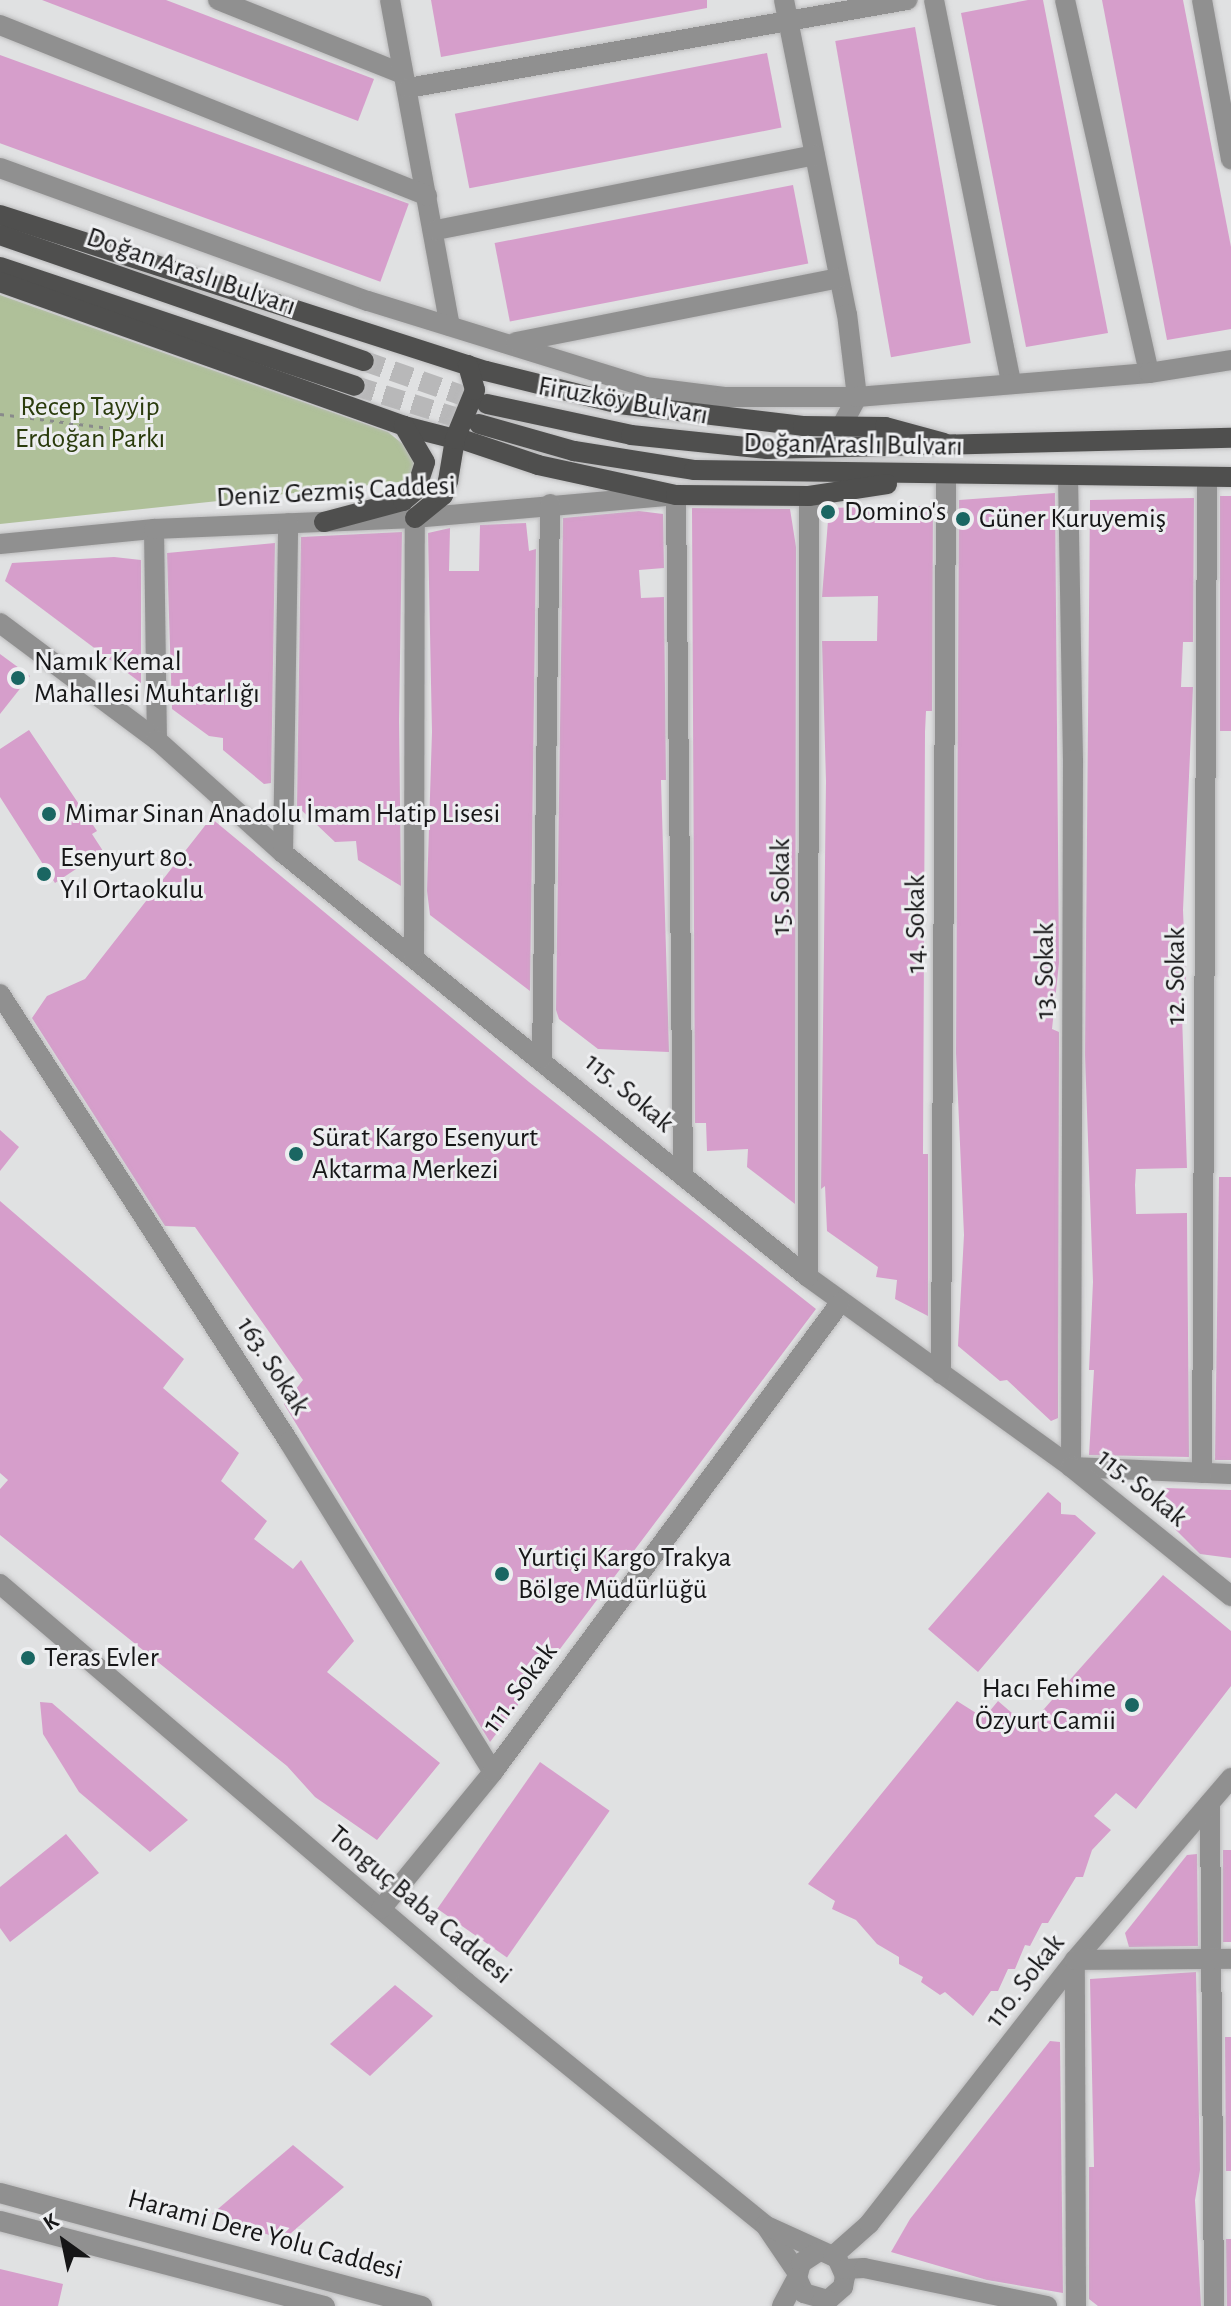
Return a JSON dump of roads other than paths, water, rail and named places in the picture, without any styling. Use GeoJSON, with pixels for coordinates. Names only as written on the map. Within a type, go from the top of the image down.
{"type":"FeatureCollection","features":[{"type":"Feature","properties":{"kind":"main road"},"geometry":{"type":"LineString","coordinates":[[0,215],[401,341],[468,365],[619,404],[700,417],[885,427],[944,443]]}},
{"type":"Feature","properties":{"kind":"main road","name":"Doğan Araslı Bulvarı"},"geometry":{"type":"LineString","coordinates":[[0,235],[364,361]]}},
{"type":"Feature","properties":{"kind":"main road","name":"Doğan Araslı Bulvarı"},"geometry":{"type":"LineString","coordinates":[[0,267],[355,386]]}},
{"type":"Feature","properties":{"kind":"main road"},"geometry":{"type":"LineString","coordinates":[[0,282],[404,426],[456,438],[538,465],[676,495],[809,496],[946,474]]}},
{"type":"Feature","properties":{"kind":"main road"},"geometry":{"type":"LineString","coordinates":[[378,415],[366,396],[368,368],[378,351],[401,341]]}},
{"type":"Feature","properties":{"kind":"main road"},"geometry":{"type":"LineString","coordinates":[[415,518],[443,495],[456,438],[475,390],[468,365]]}},
{"type":"Feature","properties":{"kind":"main road","name":"Firuzköy Bulvarı"},"geometry":{"type":"LineString","coordinates":[[487,404],[631,435],[698,444],[844,449],[1226,435]]}},
{"type":"Feature","properties":{"kind":"main road","name":"Doğan Araslı Bulvarı"},"geometry":{"type":"LineString","coordinates":[[479,424],[574,451],[694,470],[1231,477]]}},
{"type":"Feature","properties":{"kind":"main road"},"geometry":{"type":"LineString","coordinates":[[324,522],[403,501],[416,490],[425,462],[404,426]]}},
{"type":"Feature","properties":{"kind":"street"},"geometry":{"type":"LineString","coordinates":[[218,0],[406,81],[785,10],[907,0]]}},
{"type":"Feature","properties":{"kind":"street"},"geometry":{"type":"LineString","coordinates":[[390,0],[436,230],[450,326]]}},
{"type":"Feature","properties":{"kind":"street"},"geometry":{"type":"LineString","coordinates":[[934,0],[1011,382]]}},
{"type":"Feature","properties":{"kind":"street"},"geometry":{"type":"LineString","coordinates":[[1065,0],[1149,373]]}},
{"type":"Feature","properties":{"kind":"street"},"geometry":{"type":"LineString","coordinates":[[1202,0],[1231,159]]}},
{"type":"Feature","properties":{"kind":"street"},"geometry":{"type":"LineString","coordinates":[[785,10],[839,278],[857,397],[885,427]]}},
{"type":"Feature","properties":{"kind":"street"},"geometry":{"type":"LineString","coordinates":[[0,25],[427,196]]}},
{"type":"Feature","properties":{"kind":"street"},"geometry":{"type":"LineString","coordinates":[[436,230],[815,155]]}},
{"type":"Feature","properties":{"kind":"street"},"geometry":{"type":"LineString","coordinates":[[0,168],[368,301],[512,343],[645,387],[724,397],[857,397],[1149,373],[1231,360]]}},
{"type":"Feature","properties":{"kind":"street"},"geometry":{"type":"LineString","coordinates":[[512,343],[839,278]]}},
{"type":"Feature","properties":{"kind":"street"},"geometry":{"type":"LineString","coordinates":[[841,427],[857,397]]}},
{"type":"Feature","properties":{"kind":"street","name":"14. Sokak"},"geometry":{"type":"LineString","coordinates":[[941,1374],[946,474]]}},
{"type":"Feature","properties":{"kind":"street","name":"13. Sokak"},"geometry":{"type":"LineString","coordinates":[[1068,475],[1073,760],[1071,1467]]}},
{"type":"Feature","properties":{"kind":"street","name":"12. Sokak"},"geometry":{"type":"LineString","coordinates":[[1202,1473],[1207,478]]}},
{"type":"Feature","properties":{"kind":"street"},"geometry":{"type":"LineString","coordinates":[[676,495],[683,1174]]}},
{"type":"Feature","properties":{"kind":"street","name":"Deniz Gezmiş Caddesi"},"geometry":{"type":"LineString","coordinates":[[0,544],[154,529],[415,518],[676,495]]}},
{"type":"Feature","properties":{"kind":"street","name":"15. Sokak"},"geometry":{"type":"LineString","coordinates":[[808,1277],[809,496]]}},
{"type":"Feature","properties":{"kind":"street"},"geometry":{"type":"LineString","coordinates":[[542,1058],[550,504]]}},
{"type":"Feature","properties":{"kind":"street"},"geometry":{"type":"LineString","coordinates":[[414,956],[415,518]]}},
{"type":"Feature","properties":{"kind":"street"},"geometry":{"type":"LineString","coordinates":[[283,853],[288,523]]}},
{"type":"Feature","properties":{"kind":"street"},"geometry":{"type":"LineString","coordinates":[[154,529],[157,740]]}},
{"type":"Feature","properties":{"kind":"street","name":"115. Sokak"},"geometry":{"type":"LineString","coordinates":[[0,623],[157,740],[283,853],[542,1058],[840,1303],[1071,1467],[1231,1596]]}},
{"type":"Feature","properties":{"kind":"street","name":"163. Sokak"},"geometry":{"type":"LineString","coordinates":[[0,994],[289,1442],[493,1772]]}},
{"type":"Feature","properties":{"kind":"street","name":"111. Sokak"},"geometry":{"type":"LineString","coordinates":[[381,1909],[493,1772],[840,1303]]}},
{"type":"Feature","properties":{"kind":"street"},"geometry":{"type":"LineString","coordinates":[[1071,1467],[1231,1474]]}},
{"type":"Feature","properties":{"kind":"street","name":"Tonguç Baba Caddesi"},"geometry":{"type":"LineString","coordinates":[[0,1584],[381,1909],[765,2225],[797,2275],[830,2285]]}},
{"type":"Feature","properties":{"kind":"street","name":"110. Sokak"},"geometry":{"type":"LineString","coordinates":[[782,2306],[808,2256],[830,2285],[862,2243],[869,2224],[1075,1960],[1231,1778]]}},
{"type":"Feature","properties":{"kind":"street"},"geometry":{"type":"LineString","coordinates":[[1210,1803],[1221,1960],[1214,2306]]}},
{"type":"Feature","properties":{"kind":"street"},"geometry":{"type":"LineString","coordinates":[[1076,2306],[1075,1960],[1221,1960]]}},
{"type":"Feature","properties":{"kind":"street","name":"Harami Dere Yolu Caddesi"},"geometry":{"type":"LineString","coordinates":[[0,2193],[422,2306]]}},
{"type":"Feature","properties":{"kind":"street","name":"Harami Dere Yolu Caddesi"},"geometry":{"type":"LineString","coordinates":[[0,2221],[325,2306]]}},
{"type":"Feature","properties":{"kind":"street"},"geometry":{"type":"LineString","coordinates":[[765,2225],[830,2285],[889,2275],[1047,2306]]}},
{"type":"Feature","properties":{"kind":"tunnel"},"geometry":{"type":"LineString","coordinates":[[364,361],[487,404]]}},
{"type":"Feature","properties":{"kind":"tunnel"},"geometry":{"type":"LineString","coordinates":[[355,386],[477,424]]}},
{"type":"Feature","properties":{"kind":"place","name":"Domino's"},"geometry":{"type":"Point","coordinates":[828,512]}},
{"type":"Feature","properties":{"kind":"place","name":"Güner Kuruyemiş"},"geometry":{"type":"Point","coordinates":[963,519]}},
{"type":"Feature","properties":{"kind":"place","name":"Namık Kemal Mahallesi Muhtarlığı"},"geometry":{"type":"Point","coordinates":[18,678]}},
{"type":"Feature","properties":{"kind":"place","name":"Mimar Sinan Anadolu İmam Hatip Lisesi"},"geometry":{"type":"Point","coordinates":[49,814]}},
{"type":"Feature","properties":{"kind":"place","name":"Esenyurt 80. Yıl Ortaokulu"},"geometry":{"type":"Point","coordinates":[44,874]}},
{"type":"Feature","properties":{"kind":"place","name":"Sürat Kargo Esenyurt Aktarma Merkezi"},"geometry":{"type":"Point","coordinates":[296,1154]}},
{"type":"Feature","properties":{"kind":"place","name":"Yurtiçi Kargo Trakya Bölge Müdürlüğü"},"geometry":{"type":"Point","coordinates":[502,1574]}},
{"type":"Feature","properties":{"kind":"place","name":"Teras Evler"},"geometry":{"type":"Point","coordinates":[28,1658]}},
{"type":"Feature","properties":{"kind":"place","name":"Hacı Fehime Özyurt Camii"},"geometry":{"type":"Point","coordinates":[1132,1705]}},
{"type":"Feature","properties":{"kind":"park label","name":"Recep Tayyip Erdoğan Parkı"},"geometry":{"type":"Point","coordinates":[90,423]}}]}
